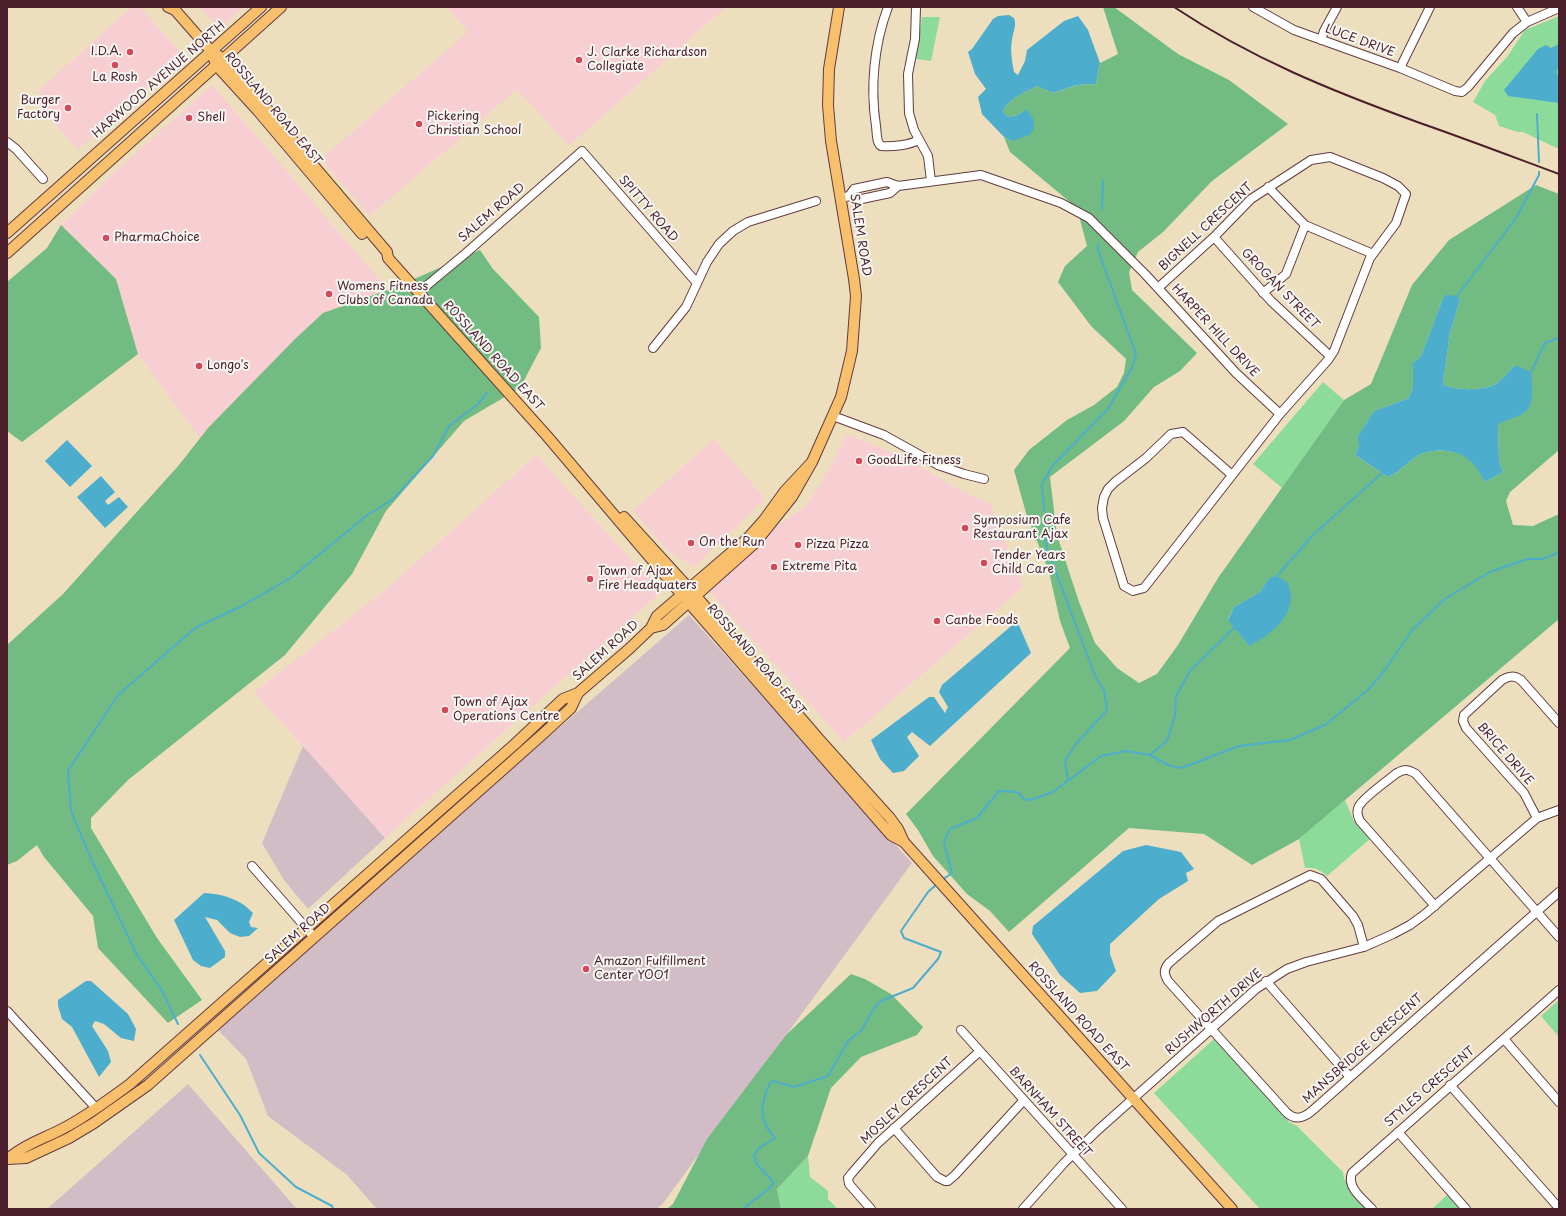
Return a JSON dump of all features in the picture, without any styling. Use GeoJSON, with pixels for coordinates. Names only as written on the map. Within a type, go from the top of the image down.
{"type":"FeatureCollection","features":[{"type":"Feature","properties":{"kind":"main road","name":"HARWOOD AVENUE NORTH"},"geometry":{"type":"LineString","coordinates":[[7,233],[261,7]]}},
{"type":"Feature","properties":{"kind":"main road"},"geometry":{"type":"LineString","coordinates":[[8,251],[281,7]]}},
{"type":"Feature","properties":{"kind":"main road","name":"SALEM ROAD"},"geometry":{"type":"LineString","coordinates":[[9,1158],[21,1147],[63,1129],[130,1084],[515,744],[563,699],[578,693],[651,628],[657,616],[689,595],[756,542],[792,497],[812,462],[841,397],[852,351],[856,296],[845,197],[831,141],[828,106],[829,69],[839,7]]}},
{"type":"Feature","properties":{"kind":"main road"},"geometry":{"type":"LineString","coordinates":[[172,8],[211,51]]}},
{"type":"Feature","properties":{"kind":"main road","name":"ROSSLAND ROAD EAST"},"geometry":{"type":"LineString","coordinates":[[211,51],[381,255],[388,258],[419,292],[890,818],[898,829],[904,842],[929,871],[1232,1209]]}},
{"type":"Feature","properties":{"kind":"main road","name":"SALEM ROAD"},"geometry":{"type":"LineString","coordinates":[[9,1158],[26,1158],[69,1138],[92,1125],[148,1085],[544,733],[570,708],[578,693]]}},
{"type":"Feature","properties":{"kind":"street"},"geometry":{"type":"LineString","coordinates":[[888,7],[880,35],[874,78],[875,119],[878,141],[881,146],[886,147],[912,144],[920,140]]}},
{"type":"Feature","properties":{"kind":"street"},"geometry":{"type":"LineString","coordinates":[[916,7],[915,39],[908,84],[909,113],[914,130],[928,156],[931,181]]}},
{"type":"Feature","properties":{"kind":"street","name":"LUCE DRIVE"},"geometry":{"type":"LineString","coordinates":[[1253,7],[1294,30],[1400,68],[1455,91],[1462,92],[1468,87],[1513,33],[1527,22]]}},
{"type":"Feature","properties":{"kind":"street"},"geometry":{"type":"LineString","coordinates":[[1321,40],[1324,31],[1337,7]]}},
{"type":"Feature","properties":{"kind":"street"},"geometry":{"type":"LineString","coordinates":[[1400,68],[1430,7]]}},
{"type":"Feature","properties":{"kind":"street"},"geometry":{"type":"LineString","coordinates":[[1517,7],[1527,22],[1559,8]]}},
{"type":"Feature","properties":{"kind":"street"},"geometry":{"type":"LineString","coordinates":[[7,142],[16,149],[43,179]]}},
{"type":"Feature","properties":{"kind":"street","name":"SPITTY ROAD"},"geometry":{"type":"LineString","coordinates":[[582,151],[697,283]]}},
{"type":"Feature","properties":{"kind":"street","name":"SALEM ROAD"},"geometry":{"type":"LineString","coordinates":[[419,292],[466,253],[582,151]]}},
{"type":"Feature","properties":{"kind":"street","name":"HARWOOD AVENUE NORTH"},"geometry":{"type":"LineString","coordinates":[[92,156],[103,167]]}},
{"type":"Feature","properties":{"kind":"street","name":"BIGNELL CRESCENT"},"geometry":{"type":"LineString","coordinates":[[1158,288],[1214,237],[1252,199],[1311,160],[1330,157],[1383,178],[1398,186],[1406,194],[1396,223],[1373,254],[1334,351],[1280,414],[1144,588],[1133,592],[1124,586],[1103,518],[1102,508],[1104,497],[1112,485],[1146,458],[1171,434],[1183,432],[1232,475]]}},
{"type":"Feature","properties":{"kind":"street","name":"HARPER HILL DRIVE"},"geometry":{"type":"LineString","coordinates":[[845,197],[857,200],[890,192],[898,186],[981,175],[1061,203],[1089,218],[1158,288],[1236,373],[1280,414]]}},
{"type":"Feature","properties":{"kind":"street","name":"HARPER HILL DRIVE"},"geometry":{"type":"LineString","coordinates":[[845,197],[854,188],[888,182],[898,186]]}},
{"type":"Feature","properties":{"kind":"street"},"geometry":{"type":"LineString","coordinates":[[1268,187],[1305,225],[1373,254]]}},
{"type":"Feature","properties":{"kind":"street"},"geometry":{"type":"LineString","coordinates":[[653,348],[686,307],[707,262],[719,244],[733,231],[748,222],[816,201]]}},
{"type":"Feature","properties":{"kind":"street"},"geometry":{"type":"LineString","coordinates":[[1263,293],[1286,274],[1305,225]]}},
{"type":"Feature","properties":{"kind":"street","name":"GROGAN STREET"},"geometry":{"type":"LineString","coordinates":[[1214,237],[1263,293],[1330,356]]}},
{"type":"Feature","properties":{"kind":"street"},"geometry":{"type":"LineString","coordinates":[[833,416],[884,435],[938,465],[984,479]]}},
{"type":"Feature","properties":{"kind":"street","name":"BRICE DRIVE"},"geometry":{"type":"LineString","coordinates":[[1537,818],[1524,793],[1466,728],[1462,721],[1464,715],[1502,680],[1508,676],[1516,676],[1559,723]]}},
{"type":"Feature","properties":{"kind":"street"},"geometry":{"type":"LineString","coordinates":[[1435,906],[1360,821],[1358,816],[1361,803],[1403,769],[1409,770],[1416,774],[1559,937]]}},
{"type":"Feature","properties":{"kind":"street","name":"RUSHWORTH DRIVE"},"geometry":{"type":"LineString","coordinates":[[1023,1209],[1073,1154],[1133,1098],[1266,981],[1287,969],[1306,962],[1364,947],[1402,930],[1435,906],[1537,818],[1559,810]]}},
{"type":"Feature","properties":{"kind":"street"},"geometry":{"type":"LineString","coordinates":[[252,866],[314,937]]}},
{"type":"Feature","properties":{"kind":"street"},"geometry":{"type":"LineString","coordinates":[[1212,1028],[1168,981],[1165,974],[1165,968],[1209,927],[1226,916],[1304,877],[1310,875],[1316,876],[1321,879],[1353,916],[1358,925],[1364,947]]}},
{"type":"Feature","properties":{"kind":"street","name":"MANSBRIDGE CRESCENT"},"geometry":{"type":"LineString","coordinates":[[1212,1028],[1287,1112],[1295,1118],[1306,1116],[1559,892]]}},
{"type":"Feature","properties":{"kind":"street"},"geometry":{"type":"LineString","coordinates":[[1266,981],[1350,1077]]}},
{"type":"Feature","properties":{"kind":"street","name":"STYLES CRESCENT"},"geometry":{"type":"LineString","coordinates":[[1372,1209],[1350,1183],[1350,1177],[1356,1168],[1559,990]]}},
{"type":"Feature","properties":{"kind":"street"},"geometry":{"type":"LineString","coordinates":[[7,1012],[96,1108]]}},
{"type":"Feature","properties":{"kind":"street","name":"BARNHAM STREET"},"geometry":{"type":"LineString","coordinates":[[961,1030],[1122,1209]]}},
{"type":"Feature","properties":{"kind":"street"},"geometry":{"type":"LineString","coordinates":[[1504,1039],[1559,1102]]}},
{"type":"Feature","properties":{"kind":"street","name":"MOSLEY CRESCENT"},"geometry":{"type":"LineString","coordinates":[[871,1209],[849,1184],[848,1178],[878,1142],[980,1051]]}},
{"type":"Feature","properties":{"kind":"street"},"geometry":{"type":"LineString","coordinates":[[1450,1085],[1559,1208]]}},
{"type":"Feature","properties":{"kind":"street"},"geometry":{"type":"LineString","coordinates":[[894,1128],[937,1177],[945,1182],[955,1175],[1024,1100]]}},
{"type":"Feature","properties":{"kind":"street"},"geometry":{"type":"LineString","coordinates":[[1398,1132],[1466,1209]]}},
{"type":"Feature","properties":{"kind":"shaded area"},"geometry":{"type":"Polygon","coordinates":[[[132,7],[140,7],[183,55],[78,150],[44,112],[40,89],[132,7]]]}},
{"type":"Feature","properties":{"kind":"shaded area"},"geometry":{"type":"Polygon","coordinates":[[[200,7],[244,7],[219,29],[200,7]]]}},
{"type":"Feature","properties":{"kind":"shaded area"},"geometry":{"type":"Polygon","coordinates":[[[447,7],[726,7],[569,146],[517,89],[370,216],[321,159],[468,32],[447,7]]]}},
{"type":"Feature","properties":{"kind":"shaded area"},"geometry":{"type":"Polygon","coordinates":[[[212,85],[387,289],[323,313],[208,428],[200,439],[138,354],[116,279],[61,225],[109,177],[212,85]]]}},
{"type":"Feature","properties":{"kind":"shaded area"},"geometry":{"type":"Polygon","coordinates":[[[847,434],[914,462],[942,480],[976,498],[990,503],[1023,587],[844,742],[710,592],[731,569],[777,526],[805,507],[826,475],[847,434]]]}},
{"type":"Feature","properties":{"kind":"shaded area"},"geometry":{"type":"Polygon","coordinates":[[[714,439],[765,499],[694,567],[668,551],[633,511],[714,439]]]}},
{"type":"Feature","properties":{"kind":"shaded area"},"geometry":{"type":"Polygon","coordinates":[[[536,455],[661,592],[385,838],[254,692],[388,588],[536,455]]]}},
{"type":"Feature","properties":{"kind":"shaded area"},"geometry":{"type":"Polygon","coordinates":[[[689,615],[912,863],[664,1202],[657,1209],[377,1209],[347,1175],[268,1116],[246,1059],[215,1027],[689,615]]]}},
{"type":"Feature","properties":{"kind":"shaded area"},"geometry":{"type":"Polygon","coordinates":[[[303,746],[385,838],[308,909],[284,880],[262,843],[303,746]]]}},
{"type":"Feature","properties":{"kind":"shaded area"},"geometry":{"type":"Polygon","coordinates":[[[188,1084],[297,1209],[47,1209],[188,1084]]]}},
{"type":"Feature","properties":{"kind":"green space"},"geometry":{"type":"Polygon","coordinates":[[[1103,7],[1114,7],[1178,54],[1229,80],[1288,124],[1212,181],[1163,232],[1138,252],[1129,272],[1132,290],[1197,353],[1180,371],[1154,387],[1124,421],[1050,477],[1057,535],[1079,602],[1095,643],[1117,668],[1139,683],[1157,674],[1178,645],[1218,578],[1344,400],[1371,384],[1412,285],[1449,240],[1536,185],[1559,194],[1559,450],[1510,492],[1506,501],[1513,525],[1533,526],[1559,514],[1559,619],[1299,839],[1252,865],[1204,834],[1129,828],[1009,932],[990,911],[967,894],[933,856],[918,830],[906,814],[1070,648],[1060,621],[1049,572],[1026,513],[1014,470],[1029,450],[1067,420],[1094,405],[1117,387],[1124,373],[1126,359],[1091,326],[1058,282],[1065,266],[1087,246],[1077,208],[1010,152],[1004,137],[1012,141],[1026,109],[1018,115],[1008,117],[1003,112],[1008,103],[1022,93],[1037,86],[1053,93],[1078,85],[1096,84],[1100,63],[1118,54],[1103,7]],[[1443,298],[1421,356],[1413,363],[1413,386],[1409,398],[1374,411],[1359,435],[1359,446],[1355,455],[1388,477],[1421,454],[1443,450],[1450,451],[1458,453],[1470,460],[1478,469],[1485,482],[1503,472],[1499,460],[1498,425],[1505,420],[1525,412],[1515,365],[1492,386],[1460,389],[1443,384],[1450,333],[1460,300],[1443,298]],[[1269,578],[1260,592],[1234,607],[1228,619],[1249,646],[1269,578]]]}},
{"type":"Feature","properties":{"kind":"green space"},"geometry":{"type":"Polygon","coordinates":[[[1559,16],[1559,149],[1523,132],[1518,132],[1499,126],[1495,115],[1473,102],[1485,81],[1507,57],[1525,30],[1559,16]]]}},
{"type":"Feature","properties":{"kind":"green space"},"geometry":{"type":"Polygon","coordinates":[[[922,17],[940,17],[931,61],[916,59],[922,17]]]}},
{"type":"Feature","properties":{"kind":"green space"},"geometry":{"type":"Polygon","coordinates":[[[61,225],[116,279],[138,354],[22,442],[7,431],[7,282],[47,248],[61,225]]]}},
{"type":"Feature","properties":{"kind":"green space"},"geometry":{"type":"Polygon","coordinates":[[[480,250],[493,269],[539,317],[541,348],[520,388],[464,421],[386,511],[352,574],[285,655],[128,780],[91,818],[91,828],[157,938],[202,1000],[168,1023],[98,948],[93,916],[44,857],[37,845],[17,861],[7,865],[7,645],[63,594],[179,465],[208,428],[295,339],[323,313],[396,287],[480,250]]]}},
{"type":"Feature","properties":{"kind":"green space"},"geometry":{"type":"Polygon","coordinates":[[[1323,382],[1344,400],[1282,488],[1253,464],[1323,382]]]}},
{"type":"Feature","properties":{"kind":"green space"},"geometry":{"type":"Polygon","coordinates":[[[1345,800],[1353,819],[1370,839],[1327,876],[1317,869],[1305,868],[1299,839],[1345,800]]]}},
{"type":"Feature","properties":{"kind":"green space"},"geometry":{"type":"Polygon","coordinates":[[[851,974],[865,979],[891,994],[923,1027],[917,1035],[861,1057],[831,1088],[808,1156],[777,1189],[781,1209],[667,1209],[673,1204],[707,1139],[786,1035],[851,974]]]}},
{"type":"Feature","properties":{"kind":"green space"},"geometry":{"type":"Polygon","coordinates":[[[1559,1000],[1559,1037],[1541,1016],[1559,1000]]]}},
{"type":"Feature","properties":{"kind":"green space"},"geometry":{"type":"Polygon","coordinates":[[[1214,1039],[1289,1122],[1297,1126],[1343,1172],[1344,1179],[1369,1209],[1260,1209],[1154,1093],[1214,1039]]]}},
{"type":"Feature","properties":{"kind":"green space"},"geometry":{"type":"Polygon","coordinates":[[[808,1156],[810,1177],[828,1191],[828,1199],[838,1209],[781,1209],[777,1189],[808,1156]]]}},
{"type":"Feature","properties":{"kind":"green space"},"geometry":{"type":"Polygon","coordinates":[[[1447,1195],[1460,1209],[1432,1209],[1447,1195]]]}},
{"type":"Feature","properties":{"kind":"water"},"geometry":{"type":"Polygon","coordinates":[[[1009,15],[1014,18],[1015,21],[1011,52],[1014,72],[1018,75],[1025,61],[1027,50],[1064,21],[1078,16],[1088,30],[1100,63],[1096,84],[1077,85],[1053,93],[1037,86],[1017,96],[1008,103],[1003,112],[1008,117],[1018,115],[1026,109],[1034,120],[1034,129],[1029,135],[1012,141],[1004,137],[982,114],[978,97],[986,89],[975,74],[968,52],[972,49],[993,19],[998,16],[1009,15]]]}},
{"type":"Feature","properties":{"kind":"water"},"geometry":{"type":"Polygon","coordinates":[[[1559,44],[1559,69],[1557,69],[1557,75],[1559,75],[1559,103],[1508,96],[1504,90],[1538,49],[1546,45],[1551,48],[1559,44]]]}},
{"type":"Feature","properties":{"kind":"water"},"geometry":{"type":"Polygon","coordinates":[[[1446,295],[1457,296],[1460,300],[1450,333],[1443,384],[1460,389],[1492,386],[1515,365],[1531,372],[1532,399],[1528,408],[1519,416],[1498,425],[1499,460],[1503,472],[1485,482],[1470,461],[1458,453],[1450,451],[1435,451],[1421,454],[1388,477],[1355,455],[1359,446],[1358,436],[1374,411],[1409,398],[1413,386],[1413,363],[1421,356],[1443,298],[1446,295]]]}},
{"type":"Feature","properties":{"kind":"water"},"geometry":{"type":"Polygon","coordinates":[[[67,440],[92,466],[70,487],[45,461],[67,440]]]}},
{"type":"Feature","properties":{"kind":"water"},"geometry":{"type":"Polygon","coordinates":[[[101,476],[115,492],[105,501],[108,505],[119,497],[128,507],[105,528],[77,497],[101,476]]]}},
{"type":"Feature","properties":{"kind":"water"},"geometry":{"type":"Polygon","coordinates":[[[1277,576],[1288,583],[1291,593],[1289,607],[1282,621],[1270,633],[1249,646],[1228,620],[1234,607],[1260,592],[1269,578],[1277,576]]]}},
{"type":"Feature","properties":{"kind":"water"},"geometry":{"type":"Polygon","coordinates":[[[1017,621],[1031,653],[930,746],[912,732],[907,737],[919,756],[904,771],[893,773],[880,759],[871,740],[929,697],[934,697],[945,713],[948,707],[939,692],[942,685],[1017,621]]]}},
{"type":"Feature","properties":{"kind":"water"},"geometry":{"type":"Polygon","coordinates":[[[1146,845],[1181,852],[1194,869],[1186,873],[1188,881],[1159,899],[1110,944],[1110,954],[1116,971],[1097,991],[1080,993],[1060,975],[1032,934],[1033,926],[1123,851],[1146,845]]]}},
{"type":"Feature","properties":{"kind":"water"},"geometry":{"type":"Polygon","coordinates":[[[204,893],[224,896],[243,904],[253,913],[249,922],[251,927],[258,928],[249,936],[240,937],[230,933],[217,920],[205,917],[225,951],[225,957],[210,968],[201,966],[193,960],[174,920],[204,893]]]}},
{"type":"Feature","properties":{"kind":"water"},"geometry":{"type":"Polygon","coordinates":[[[86,981],[91,981],[128,1014],[136,1029],[134,1041],[121,1038],[104,1024],[95,1021],[92,1026],[108,1051],[111,1062],[99,1077],[72,1027],[62,1019],[58,1006],[58,1000],[86,981]]]}},
{"type":"Feature","properties":{"kind":"waterway"},"geometry":{"type":"LineString","coordinates":[[1537,114],[1539,162]]}},
{"type":"Feature","properties":{"kind":"waterway"},"geometry":{"type":"LineString","coordinates":[[1457,296],[1516,218],[1539,175],[1539,172]]}},
{"type":"Feature","properties":{"kind":"waterway"},"geometry":{"type":"LineString","coordinates":[[1102,209],[1103,180]]}},
{"type":"Feature","properties":{"kind":"waterway"},"geometry":{"type":"LineString","coordinates":[[1044,511],[1042,484],[1053,465],[1108,409],[1132,367],[1136,354],[1098,250],[1098,245]]}},
{"type":"Feature","properties":{"kind":"waterway"},"geometry":{"type":"LineString","coordinates":[[1531,372],[1545,343],[1559,338]]}},
{"type":"Feature","properties":{"kind":"waterway"},"geometry":{"type":"LineString","coordinates":[[178,1024],[161,989],[137,955],[92,861],[71,811],[68,771],[118,695],[195,628],[242,606],[292,577],[366,516],[393,499],[433,456],[449,426],[478,404],[487,393]]}},
{"type":"Feature","properties":{"kind":"waterway"},"geometry":{"type":"LineString","coordinates":[[1277,576],[1312,536],[1382,473]]}},
{"type":"Feature","properties":{"kind":"waterway"},"geometry":{"type":"LineString","coordinates":[[1044,518],[1047,549],[1096,678],[1104,690],[1107,710],[1076,744],[1065,761],[1068,781]]}},
{"type":"Feature","properties":{"kind":"waterway"},"geometry":{"type":"LineString","coordinates":[[942,880],[952,873],[944,842],[950,829],[977,818],[999,791],[1017,792],[1024,799],[1031,800],[1053,792],[1101,756],[1126,751],[1150,755],[1170,766],[1182,768],[1239,746],[1290,740],[1325,725],[1368,690],[1384,671],[1413,629],[1446,598],[1490,572],[1527,559],[1543,559],[1559,552]]}},
{"type":"Feature","properties":{"kind":"waterway"},"geometry":{"type":"LineString","coordinates":[[1150,755],[1167,741],[1175,716],[1176,696],[1190,671],[1235,627]]}},
{"type":"Feature","properties":{"kind":"waterway"},"geometry":{"type":"LineString","coordinates":[[744,1209],[774,1183],[756,1163],[754,1156],[759,1148],[775,1138],[769,1131],[762,1112],[764,1098],[770,1083],[773,1081],[794,1087],[828,1076],[848,1041],[862,1030],[872,1011],[881,1001],[913,988],[938,959],[941,952],[904,938],[901,931],[928,892],[937,884]]}},
{"type":"Feature","properties":{"kind":"waterway"},"geometry":{"type":"LineString","coordinates":[[200,1055],[240,1115],[259,1153],[296,1187],[332,1206],[333,1209]]}},
{"type":"Feature","properties":{"kind":"railway"},"geometry":{"type":"LineString","coordinates":[[1174,7],[1233,43],[1324,86],[1387,111],[1559,174]]}},
{"type":"Feature","properties":{"kind":"place","name":"I.D.A."},"geometry":{"type":"Point","coordinates":[130,52]}},
{"type":"Feature","properties":{"kind":"place","name":"J. Clarke Richardson Collegiate"},"geometry":{"type":"Point","coordinates":[579,60]}},
{"type":"Feature","properties":{"kind":"place","name":"La Rosh"},"geometry":{"type":"Point","coordinates":[115,65]}},
{"type":"Feature","properties":{"kind":"place","name":"Burger Factory"},"geometry":{"type":"Point","coordinates":[68,108]}},
{"type":"Feature","properties":{"kind":"place","name":"Shell"},"geometry":{"type":"Point","coordinates":[189,118]}},
{"type":"Feature","properties":{"kind":"place","name":"Pickering Christian School"},"geometry":{"type":"Point","coordinates":[419,124]}},
{"type":"Feature","properties":{"kind":"place","name":"PharmaChoice"},"geometry":{"type":"Point","coordinates":[106,238]}},
{"type":"Feature","properties":{"kind":"place","name":"Womens Fitness Clubs of Canada"},"geometry":{"type":"Point","coordinates":[329,294]}},
{"type":"Feature","properties":{"kind":"place","name":"Longo's"},"geometry":{"type":"Point","coordinates":[199,366]}},
{"type":"Feature","properties":{"kind":"place","name":"GoodLife Fitness"},"geometry":{"type":"Point","coordinates":[859,461]}},
{"type":"Feature","properties":{"kind":"place","name":"Symposium Cafe Restaurant Ajax"},"geometry":{"type":"Point","coordinates":[965,528]}},
{"type":"Feature","properties":{"kind":"place","name":"On the Run"},"geometry":{"type":"Point","coordinates":[691,543]}},
{"type":"Feature","properties":{"kind":"place","name":"Pizza Pizza"},"geometry":{"type":"Point","coordinates":[798,545]}},
{"type":"Feature","properties":{"kind":"place","name":"Tender Years Child Care"},"geometry":{"type":"Point","coordinates":[984,563]}},
{"type":"Feature","properties":{"kind":"place","name":"Extreme Pita"},"geometry":{"type":"Point","coordinates":[774,567]}},
{"type":"Feature","properties":{"kind":"place","name":"Town of Ajax Fire Headquaters"},"geometry":{"type":"Point","coordinates":[590,579]}},
{"type":"Feature","properties":{"kind":"place","name":"Canbe Foods"},"geometry":{"type":"Point","coordinates":[937,621]}},
{"type":"Feature","properties":{"kind":"place","name":"Town of Ajax Operations Centre"},"geometry":{"type":"Point","coordinates":[445,710]}},
{"type":"Feature","properties":{"kind":"place","name":"Amazon Fulfillment Center YOO1"},"geometry":{"type":"Point","coordinates":[586,969]}}]}
